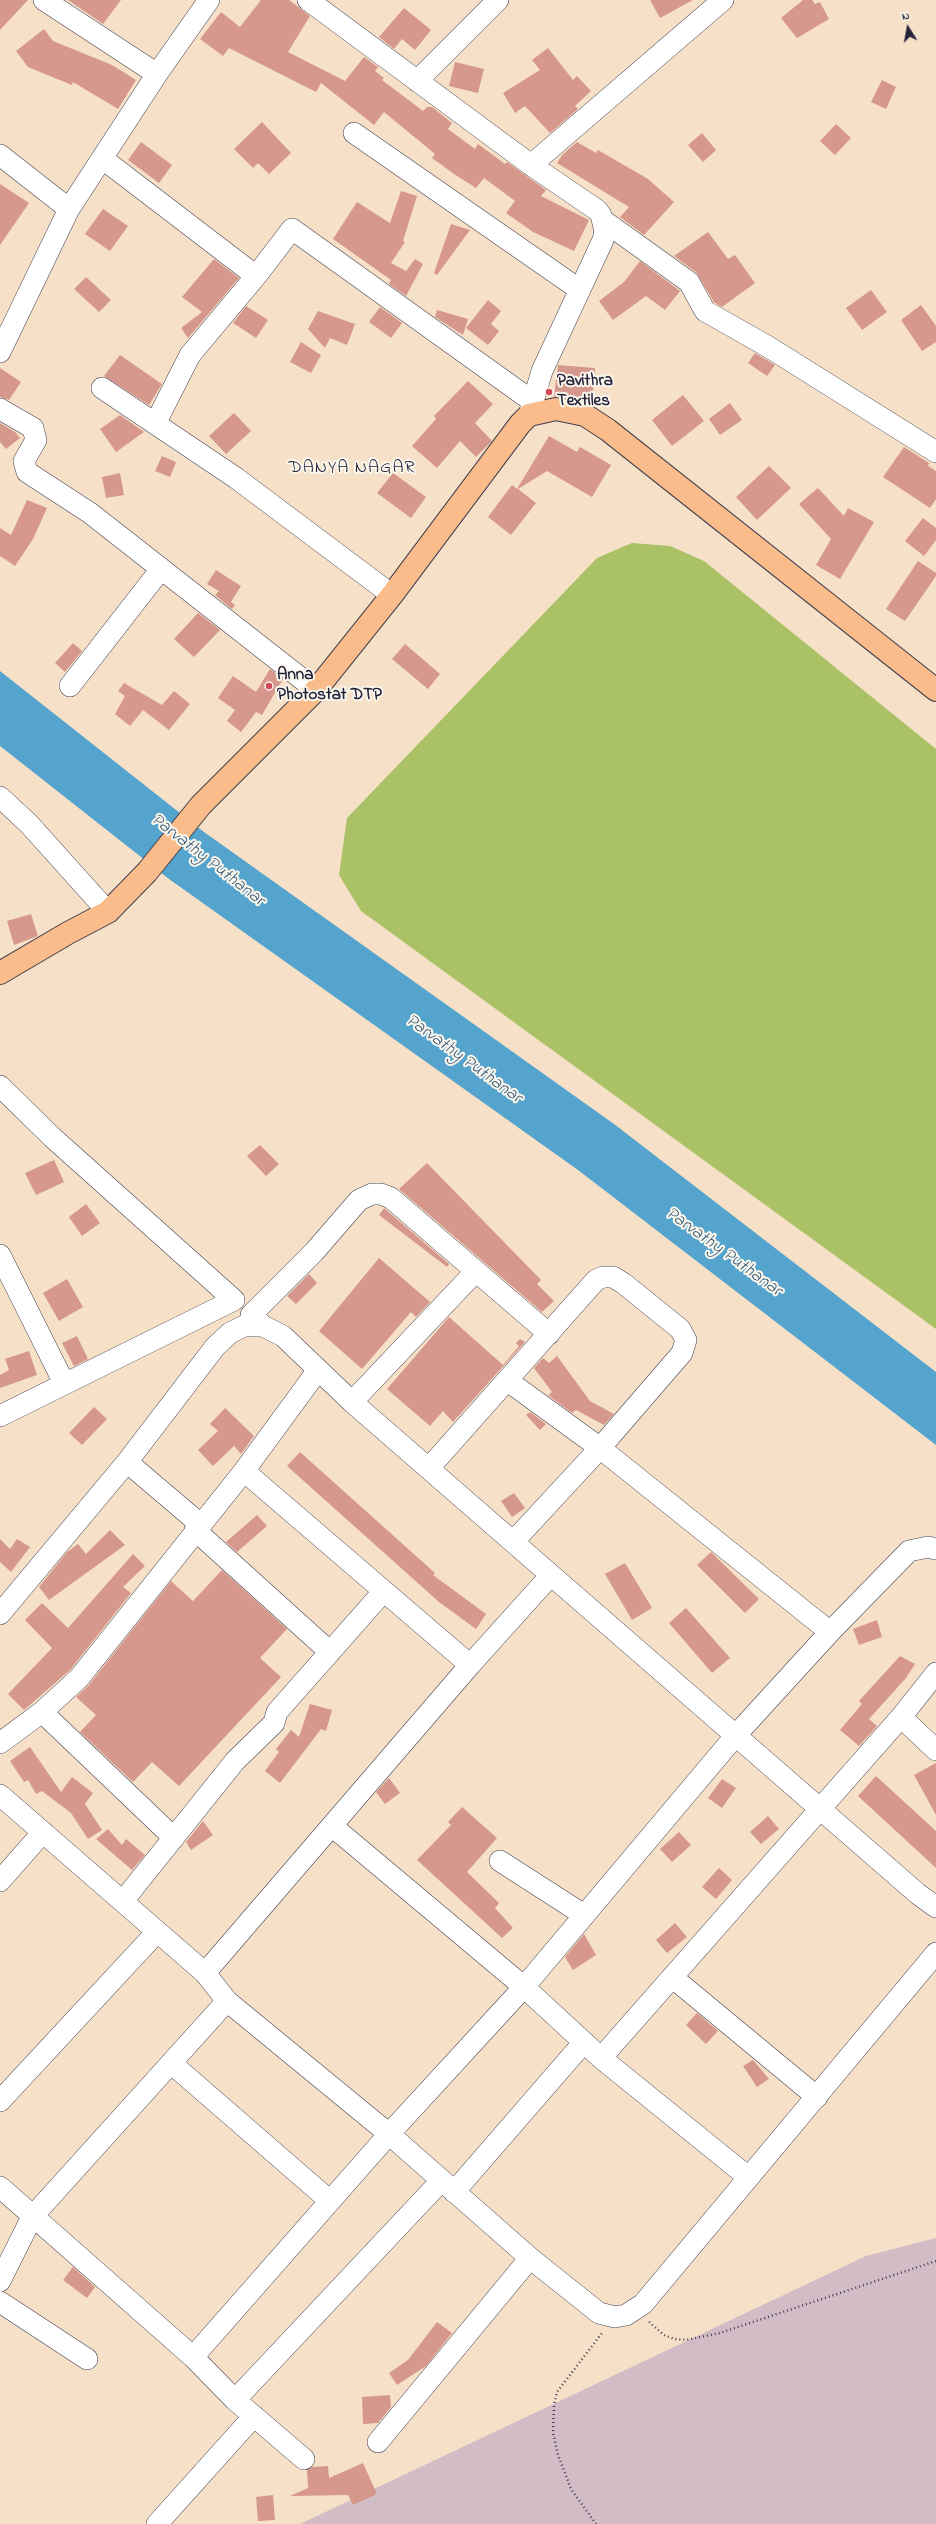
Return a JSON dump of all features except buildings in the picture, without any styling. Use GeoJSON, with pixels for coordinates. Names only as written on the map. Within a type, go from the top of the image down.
{"type":"FeatureCollection","features":[{"type":"Feature","properties":{"kind":"main road"},"geometry":{"type":"LineString","coordinates":[[0,973],[68,933],[108,912],[147,872],[201,805],[316,690],[392,595],[531,408],[572,410],[585,414],[936,690]]}},
{"type":"Feature","properties":{"kind":"street"},"geometry":{"type":"LineString","coordinates":[[44,0],[157,74]]}},
{"type":"Feature","properties":{"kind":"street"},"geometry":{"type":"LineString","coordinates":[[1,349],[69,209],[157,74],[209,0]]}},
{"type":"Feature","properties":{"kind":"street"},"geometry":{"type":"LineString","coordinates":[[417,81],[498,0]]}},
{"type":"Feature","properties":{"kind":"street"},"geometry":{"type":"LineString","coordinates":[[531,165],[724,0]]}},
{"type":"Feature","properties":{"kind":"street"},"geometry":{"type":"LineString","coordinates":[[317,2],[417,81],[531,165],[597,210],[604,221],[689,282],[705,311],[767,346],[936,452]]}},
{"type":"Feature","properties":{"kind":"street"},"geometry":{"type":"LineString","coordinates":[[354,133],[580,290]]}},
{"type":"Feature","properties":{"kind":"street"},"geometry":{"type":"LineString","coordinates":[[0,155],[69,209]]}},
{"type":"Feature","properties":{"kind":"street"},"geometry":{"type":"LineString","coordinates":[[103,159],[256,276]]}},
{"type":"Feature","properties":{"kind":"street"},"geometry":{"type":"LineString","coordinates":[[156,422],[190,355],[256,276],[292,229],[531,408],[542,371],[603,240],[605,231],[604,221]]}},
{"type":"Feature","properties":{"kind":"street"},"geometry":{"type":"LineString","coordinates":[[102,388],[156,422],[236,478],[392,595]]}},
{"type":"Feature","properties":{"kind":"street"},"geometry":{"type":"LineString","coordinates":[[0,409],[33,428],[36,440],[24,461],[27,472],[90,513],[316,690]]}},
{"type":"Feature","properties":{"kind":"street"},"geometry":{"type":"LineString","coordinates":[[70,686],[161,569]]}},
{"type":"Feature","properties":{"kind":"street"},"geometry":{"type":"LineString","coordinates":[[0,797],[29,824],[108,912]]}},
{"type":"Feature","properties":{"kind":"street"},"geometry":{"type":"LineString","coordinates":[[0,1086],[52,1137],[234,1300],[0,1416]]}},
{"type":"Feature","properties":{"kind":"street"},"geometry":{"type":"LineString","coordinates":[[0,1614],[127,1462],[215,1347],[230,1333],[257,1321],[359,1200],[372,1194],[391,1198],[549,1334]]}},
{"type":"Feature","properties":{"kind":"street"},"geometry":{"type":"LineString","coordinates":[[0,1255],[64,1383]]}},
{"type":"Feature","properties":{"kind":"street"},"geometry":{"type":"LineString","coordinates":[[352,1402],[476,1271]]}},
{"type":"Feature","properties":{"kind":"street"},"geometry":{"type":"LineString","coordinates":[[429,1468],[508,1381],[596,1280],[603,1277],[613,1277],[680,1329],[686,1340],[682,1353],[600,1448],[513,1542]]}},
{"type":"Feature","properties":{"kind":"street"},"geometry":{"type":"LineString","coordinates":[[257,1321],[283,1336],[352,1402],[936,1907]]}},
{"type":"Feature","properties":{"kind":"street"},"geometry":{"type":"LineString","coordinates":[[0,1743],[42,1712],[79,1678],[197,1527],[244,1471],[318,1370]]}},
{"type":"Feature","properties":{"kind":"street"},"geometry":{"type":"LineString","coordinates":[[508,1381],[600,1448],[830,1632]]}},
{"type":"Feature","properties":{"kind":"street"},"geometry":{"type":"LineString","coordinates":[[127,1462],[330,1652]]}},
{"type":"Feature","properties":{"kind":"street"},"geometry":{"type":"LineString","coordinates":[[244,1471],[383,1592],[470,1665]]}},
{"type":"Feature","properties":{"kind":"street"},"geometry":{"type":"LineString","coordinates":[[193,2357],[389,2134],[524,1987],[736,1735],[830,1632],[909,1551],[928,1547],[936,1549]]}},
{"type":"Feature","properties":{"kind":"street"},"geometry":{"type":"LineString","coordinates":[[205,1973],[470,1665],[551,1575]]}},
{"type":"Feature","properties":{"kind":"street"},"geometry":{"type":"LineString","coordinates":[[123,1900],[235,1761],[274,1723],[277,1712],[383,1592]]}},
{"type":"Feature","properties":{"kind":"street"},"geometry":{"type":"LineString","coordinates":[[601,2058],[901,1717],[936,1673]]}},
{"type":"Feature","properties":{"kind":"street"},"geometry":{"type":"LineString","coordinates":[[42,1712],[174,1838]]}},
{"type":"Feature","properties":{"kind":"street"},"geometry":{"type":"LineString","coordinates":[[901,1717],[936,1750]]}},
{"type":"Feature","properties":{"kind":"street"},"geometry":{"type":"LineString","coordinates":[[0,1795],[123,1900],[156,1933],[205,1973],[227,2001],[389,2134],[530,2258],[599,2313],[615,2317],[626,2315],[636,2310],[643,2304],[936,1953]]}},
{"type":"Feature","properties":{"kind":"street"},"geometry":{"type":"LineString","coordinates":[[332,1826],[524,1987],[601,2058],[748,2177]]}},
{"type":"Feature","properties":{"kind":"street"},"geometry":{"type":"LineString","coordinates":[[0,1881],[43,1832]]}},
{"type":"Feature","properties":{"kind":"street"},"geometry":{"type":"LineString","coordinates":[[500,1861],[584,1915]]}},
{"type":"Feature","properties":{"kind":"street"},"geometry":{"type":"LineString","coordinates":[[0,2100],[156,1933]]}},
{"type":"Feature","properties":{"kind":"street"},"geometry":{"type":"LineString","coordinates":[[672,1977],[817,2097]]}},
{"type":"Feature","properties":{"kind":"street"},"geometry":{"type":"LineString","coordinates":[[0,2281],[32,2217],[227,2001]]}},
{"type":"Feature","properties":{"kind":"street"},"geometry":{"type":"LineString","coordinates":[[235,2400],[448,2186],[584,2042]]}},
{"type":"Feature","properties":{"kind":"street"},"geometry":{"type":"LineString","coordinates":[[170,2063],[330,2201]]}},
{"type":"Feature","properties":{"kind":"street"},"geometry":{"type":"LineString","coordinates":[[0,2187],[32,2217],[193,2357],[235,2400],[304,2459]]}},
{"type":"Feature","properties":{"kind":"street"},"geometry":{"type":"LineString","coordinates":[[378,2442],[530,2258]]}},
{"type":"Feature","properties":{"kind":"street"},"geometry":{"type":"LineString","coordinates":[[0,2302],[87,2359]]}},
{"type":"Feature","properties":{"kind":"street"},"geometry":{"type":"LineString","coordinates":[[157,2524],[254,2416]]}},
{"type":"Feature","properties":{"kind":"path"},"geometry":{"type":"LineString","coordinates":[[636,2310],[664,2335],[674,2339],[686,2340],[720,2333],[936,2261]]}},
{"type":"Feature","properties":{"kind":"path"},"geometry":{"type":"LineString","coordinates":[[596,2524],[571,2489],[558,2455],[553,2433],[554,2404],[558,2392],[615,2317]]}},
{"type":"Feature","properties":{"kind":"shaded area"},"geometry":{"type":"Polygon","coordinates":[[[936,2238],[936,2524],[300,2524],[866,2256],[936,2238]]]}},
{"type":"Feature","properties":{"kind":"green space"},"geometry":{"type":"Polygon","coordinates":[[[632,543],[670,546],[704,561],[936,749],[936,1329],[361,911],[339,875],[347,818],[597,558],[632,543]]]}},
{"type":"Feature","properties":{"kind":"water","name":"Parvathy Puthanar"},"geometry":{"type":"Polygon","coordinates":[[[0,671],[204,832],[614,1124],[936,1372],[936,1445],[578,1170],[169,879],[0,746],[0,671]]]}},
{"type":"Feature","properties":{"kind":"place","name":"Pavithra Textiles"},"geometry":{"type":"Point","coordinates":[549,392]}},
{"type":"Feature","properties":{"kind":"place","name":"Anna Photostat DTP"},"geometry":{"type":"Point","coordinates":[269,686]}},
{"type":"Feature","properties":{"kind":"district","name":"DANYA NAGAR"},"geometry":{"type":"Point","coordinates":[352,469]}}]}
